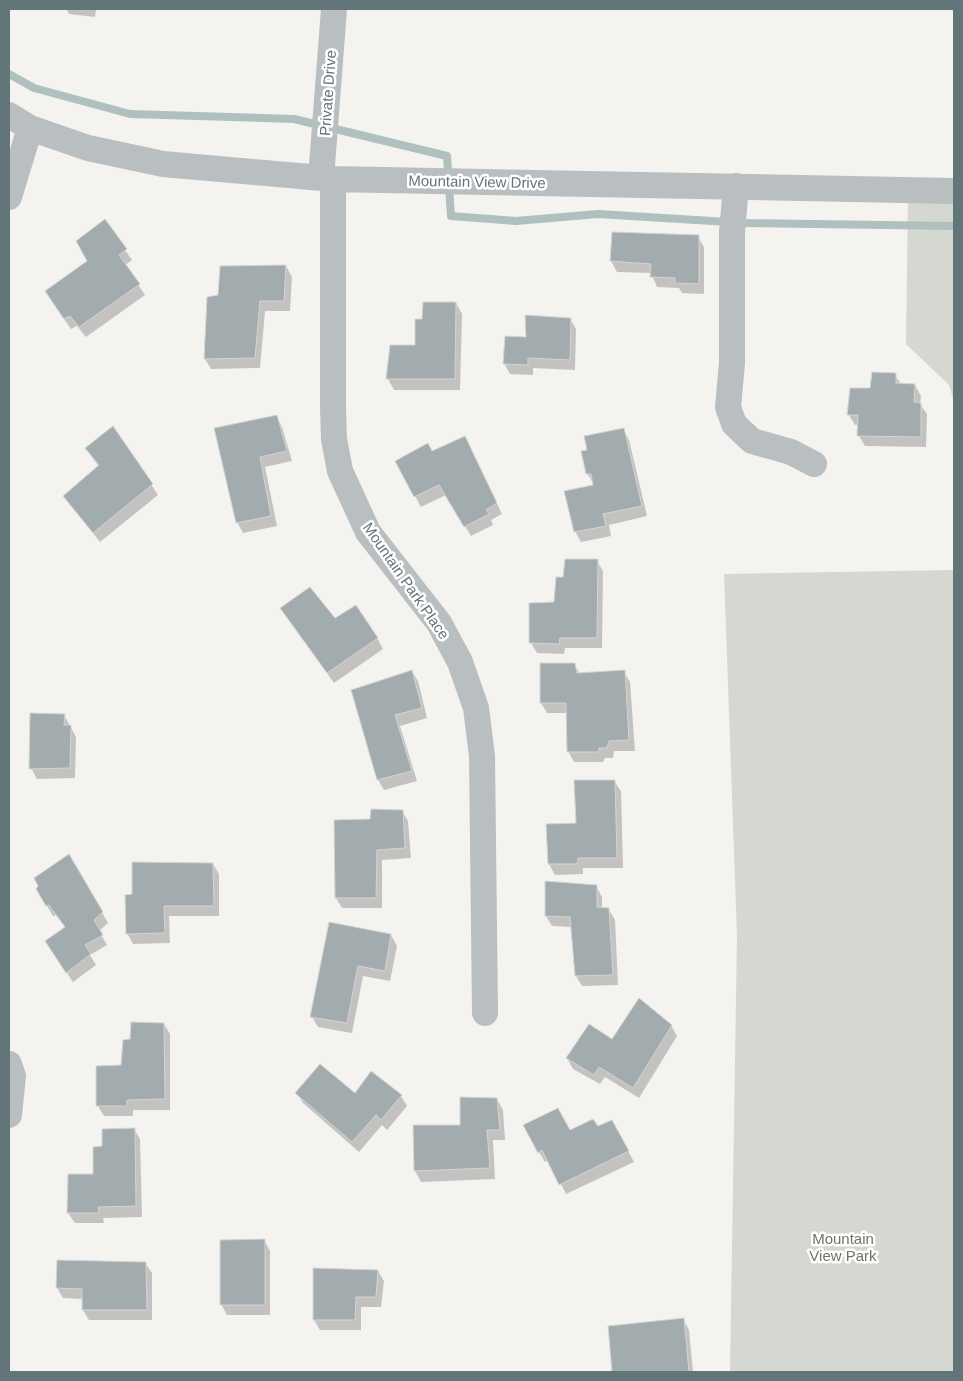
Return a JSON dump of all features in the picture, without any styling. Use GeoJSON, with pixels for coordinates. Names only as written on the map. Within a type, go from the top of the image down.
{"type":"FeatureCollection","features":[{"type":"Feature","properties":{"kind":"street","name":"Private Drive"},"geometry":{"type":"LineString","coordinates":[[327,178],[334,9]]}},
{"type":"Feature","properties":{"kind":"street","name":"Mountain View Drive"},"geometry":{"type":"LineString","coordinates":[[20,122],[88,148],[163,164],[327,178],[954,191]]}},
{"type":"Feature","properties":{"kind":"street"},"geometry":{"type":"LineString","coordinates":[[9,197],[20,122]]}},
{"type":"Feature","properties":{"kind":"street","name":"Mountain Park Place"},"geometry":{"type":"LineString","coordinates":[[327,178],[334,439],[340,471],[368,532],[439,623],[460,662],[476,708],[482,756],[485,1013]]}},
{"type":"Feature","properties":{"kind":"street"},"geometry":{"type":"LineString","coordinates":[[736,186],[732,232],[732,363],[728,407],[734,424],[752,441],[791,452],[814,464]]}},
{"type":"Feature","properties":{"kind":"street"},"geometry":{"type":"LineString","coordinates":[[9,1115],[11,1070]]}},
{"type":"Feature","properties":{"kind":"green space"},"geometry":{"type":"Polygon","coordinates":[[[908,202],[954,203],[954,402],[949,385],[906,344],[908,202]]]}},
{"type":"Feature","properties":{"kind":"green space","name":"Mountain View Park"},"geometry":{"type":"Polygon","coordinates":[[[954,570],[954,1372],[730,1372],[737,935],[724,574],[954,570]]]}},
{"type":"Feature","properties":{"kind":"building"},"geometry":{"type":"Polygon","coordinates":[[[105,219],[127,249],[119,255],[140,284],[79,327],[70,316],[64,319],[45,291],[87,261],[76,241],[105,219]]]}},
{"type":"Feature","properties":{"kind":"building"},"geometry":{"type":"Polygon","coordinates":[[[612,232],[699,235],[699,284],[675,283],[675,278],[650,277],[651,264],[610,261],[612,232]]]}},
{"type":"Feature","properties":{"kind":"building"},"geometry":{"type":"Polygon","coordinates":[[[286,265],[284,301],[260,301],[255,358],[204,359],[207,297],[218,295],[220,266],[286,265]]]}},
{"type":"Feature","properties":{"kind":"building"},"geometry":{"type":"Polygon","coordinates":[[[423,302],[456,302],[455,379],[386,379],[390,345],[415,345],[415,319],[422,319],[423,302]]]}},
{"type":"Feature","properties":{"kind":"building"},"geometry":{"type":"Polygon","coordinates":[[[525,315],[571,318],[570,360],[528,358],[528,365],[503,364],[505,336],[526,337],[525,315]]]}},
{"type":"Feature","properties":{"kind":"building"},"geometry":{"type":"Polygon","coordinates":[[[872,372],[896,373],[896,383],[915,384],[914,402],[921,403],[921,437],[857,436],[858,415],[847,415],[850,388],[870,388],[872,372]]]}},
{"type":"Feature","properties":{"kind":"building"},"geometry":{"type":"Polygon","coordinates":[[[277,415],[287,451],[260,457],[271,516],[236,523],[214,428],[277,415]]]}},
{"type":"Feature","properties":{"kind":"building"},"geometry":{"type":"Polygon","coordinates":[[[113,426],[153,484],[93,533],[63,496],[99,465],[85,448],[113,426]]]}},
{"type":"Feature","properties":{"kind":"building"},"geometry":{"type":"Polygon","coordinates":[[[624,428],[642,506],[603,514],[606,526],[574,532],[564,491],[593,485],[591,474],[586,474],[581,451],[587,450],[584,436],[624,428]]]}},
{"type":"Feature","properties":{"kind":"building"},"geometry":{"type":"Polygon","coordinates":[[[465,436],[497,503],[486,510],[489,514],[464,527],[439,485],[414,497],[395,461],[428,443],[432,451],[465,436]]]}},
{"type":"Feature","properties":{"kind":"building"},"geometry":{"type":"Polygon","coordinates":[[[565,559],[598,559],[597,638],[560,638],[559,644],[529,643],[529,603],[554,602],[556,577],[563,577],[565,559]]]}},
{"type":"Feature","properties":{"kind":"building"},"geometry":{"type":"Polygon","coordinates":[[[310,587],[335,618],[356,605],[378,638],[327,673],[280,608],[310,587]]]}},
{"type":"Feature","properties":{"kind":"building"},"geometry":{"type":"Polygon","coordinates":[[[540,663],[575,663],[577,673],[625,670],[629,740],[609,741],[607,748],[599,748],[598,752],[567,752],[566,703],[540,703],[540,663]]]}},
{"type":"Feature","properties":{"kind":"building"},"geometry":{"type":"Polygon","coordinates":[[[412,670],[422,708],[395,715],[412,771],[377,780],[351,690],[412,670]]]}},
{"type":"Feature","properties":{"kind":"building"},"geometry":{"type":"Polygon","coordinates":[[[30,713],[65,714],[64,725],[71,725],[70,768],[29,769],[30,713]]]}},
{"type":"Feature","properties":{"kind":"building"},"geometry":{"type":"Polygon","coordinates":[[[574,780],[615,780],[617,858],[578,858],[577,864],[548,864],[546,824],[576,823],[574,780]]]}},
{"type":"Feature","properties":{"kind":"building"},"geometry":{"type":"Polygon","coordinates":[[[371,809],[403,810],[405,848],[377,850],[376,898],[335,898],[334,820],[370,819],[371,809]]]}},
{"type":"Feature","properties":{"kind":"building"},"geometry":{"type":"Polygon","coordinates":[[[69,854],[103,912],[94,920],[103,935],[85,945],[91,954],[66,973],[45,941],[65,927],[49,905],[46,906],[36,889],[38,886],[34,878],[69,854]]]}},
{"type":"Feature","properties":{"kind":"building"},"geometry":{"type":"Polygon","coordinates":[[[132,862],[213,863],[214,906],[164,906],[165,933],[126,934],[125,895],[132,894],[132,862]]]}},
{"type":"Feature","properties":{"kind":"building"},"geometry":{"type":"Polygon","coordinates":[[[545,881],[597,885],[597,907],[609,908],[613,975],[575,976],[570,917],[545,916],[545,881]]]}},
{"type":"Feature","properties":{"kind":"building"},"geometry":{"type":"Polygon","coordinates":[[[329,922],[391,934],[385,971],[358,966],[347,1023],[310,1017],[329,922]]]}},
{"type":"Feature","properties":{"kind":"building"},"geometry":{"type":"Polygon","coordinates":[[[639,998],[672,1025],[633,1088],[599,1067],[594,1075],[566,1058],[589,1024],[612,1039],[639,998]]]}},
{"type":"Feature","properties":{"kind":"building"},"geometry":{"type":"Polygon","coordinates":[[[131,1022],[164,1023],[165,1099],[127,1100],[127,1106],[96,1106],[96,1066],[121,1065],[123,1040],[130,1039],[131,1022]]]}},
{"type":"Feature","properties":{"kind":"building"},"geometry":{"type":"Polygon","coordinates":[[[320,1064],[355,1093],[371,1071],[402,1095],[381,1120],[376,1115],[352,1142],[295,1093],[320,1064]]]}},
{"type":"Feature","properties":{"kind":"building"},"geometry":{"type":"Polygon","coordinates":[[[460,1097],[497,1098],[500,1130],[487,1130],[490,1168],[414,1171],[413,1125],[460,1125],[460,1097]]]}},
{"type":"Feature","properties":{"kind":"building"},"geometry":{"type":"Polygon","coordinates":[[[558,1108],[570,1130],[593,1119],[598,1126],[612,1120],[629,1151],[559,1185],[542,1150],[538,1153],[523,1125],[558,1108]]]}},
{"type":"Feature","properties":{"kind":"building"},"geometry":{"type":"Polygon","coordinates":[[[135,1128],[136,1206],[98,1207],[99,1213],[67,1213],[68,1174],[93,1174],[93,1147],[102,1146],[102,1129],[135,1128]]]}},
{"type":"Feature","properties":{"kind":"building"},"geometry":{"type":"Polygon","coordinates":[[[265,1239],[265,1305],[220,1305],[220,1240],[265,1239]]]}},
{"type":"Feature","properties":{"kind":"building"},"geometry":{"type":"Polygon","coordinates":[[[57,1260],[146,1262],[147,1310],[82,1310],[82,1289],[56,1288],[57,1260]]]}},
{"type":"Feature","properties":{"kind":"building"},"geometry":{"type":"Polygon","coordinates":[[[313,1268],[378,1270],[376,1297],[356,1297],[355,1320],[313,1320],[313,1268]]]}},
{"type":"Feature","properties":{"kind":"building"},"geometry":{"type":"Polygon","coordinates":[[[684,1318],[689,1372],[612,1372],[608,1326],[684,1318]]]}},
{"type":"Feature","properties":{"kind":"waterway"},"geometry":{"type":"LineString","coordinates":[[9,74],[34,88],[130,114],[294,119],[447,156],[451,216],[516,221],[598,214],[745,223],[954,226]]}}]}
